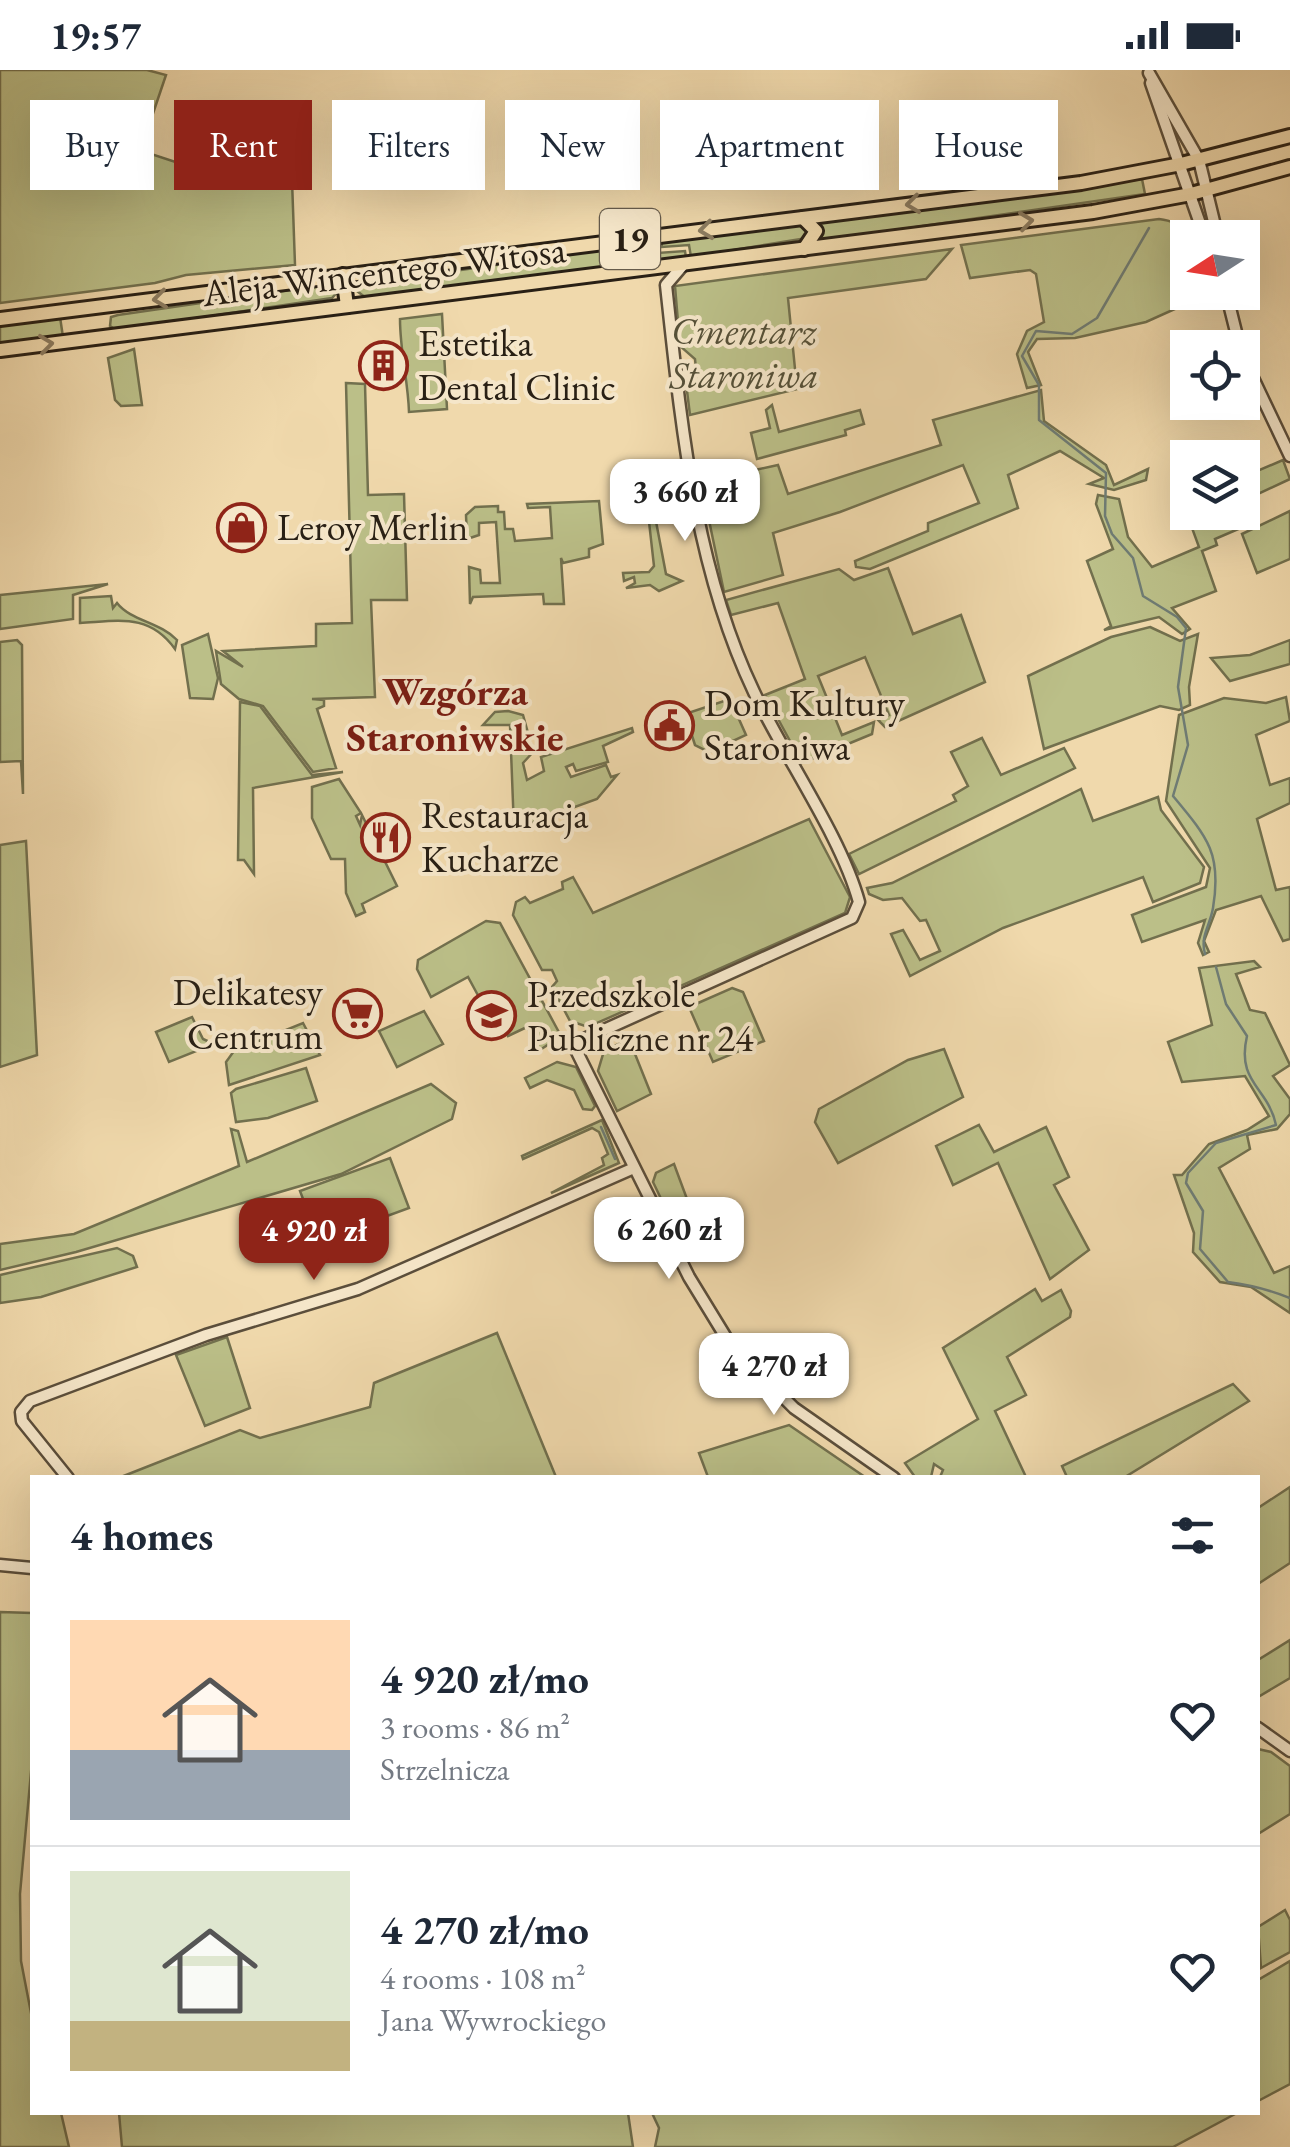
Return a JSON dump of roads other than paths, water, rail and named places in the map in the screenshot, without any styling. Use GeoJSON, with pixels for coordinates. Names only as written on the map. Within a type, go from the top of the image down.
{"type":"FeatureCollection","features":[{"type":"Feature","properties":{"kind":"main road","name":"19"},"geometry":{"type":"LineString","coordinates":[[1180,164],[1290,136]]}},
{"type":"Feature","properties":{"kind":"main road","name":"Aleja Wincentego Witosa"},"geometry":{"type":"LineString","coordinates":[[0,320],[1082,183],[1180,164]]}},
{"type":"Feature","properties":{"kind":"main road","name":"19"},"geometry":{"type":"LineString","coordinates":[[1191,194],[1290,167]]}},
{"type":"Feature","properties":{"kind":"main road","name":"Aleja Wincentego Witosa"},"geometry":{"type":"LineString","coordinates":[[0,350],[1094,212],[1191,194]]}},
{"type":"Feature","properties":{"kind":"main road"},"geometry":{"type":"LineString","coordinates":[[803,218],[816,231],[804,249]]}},
{"type":"Feature","properties":{"kind":"main road"},"geometry":{"type":"LineString","coordinates":[[343,276],[347,306]]}},
{"type":"Feature","properties":{"kind":"street"},"geometry":{"type":"LineString","coordinates":[[1149,72],[1200,160],[1214,220]]}},
{"type":"Feature","properties":{"kind":"street"},"geometry":{"type":"LineString","coordinates":[[1149,72],[1199,220]]}},
{"type":"Feature","properties":{"kind":"street"},"geometry":{"type":"LineString","coordinates":[[685,264],[666,285],[679,406],[717,597],[754,692],[860,902],[852,918],[573,1044],[705,1307],[744,1362],[794,1408],[890,1475]]}},
{"type":"Feature","properties":{"kind":"street"},"geometry":{"type":"LineString","coordinates":[[642,269],[666,285]]}},
{"type":"Feature","properties":{"kind":"street"},"geometry":{"type":"LineString","coordinates":[[1260,393],[1290,456]]}},
{"type":"Feature","properties":{"kind":"street"},"geometry":{"type":"LineString","coordinates":[[65,1475],[24,1426],[21,1412],[30,1401],[170,1348],[358,1289],[634,1168]]}},
{"type":"Feature","properties":{"kind":"street"},"geometry":{"type":"LineString","coordinates":[[0,1565],[30,1568]]}},
{"type":"Feature","properties":{"kind":"street"},"geometry":{"type":"LineString","coordinates":[[1260,1729],[1290,1751]]}},
{"type":"Feature","properties":{"kind":"waterway"},"geometry":{"type":"LineString","coordinates":[[1149,228],[1097,318],[1072,334],[1036,331],[1022,356],[1039,385],[1039,420],[1106,473],[1105,516],[1112,534],[1133,558],[1143,596],[1177,617],[1186,628],[1178,687],[1188,745],[1173,796],[1203,836],[1214,860],[1215,889],[1205,954]]}},
{"type":"Feature","properties":{"kind":"waterway"},"geometry":{"type":"LineString","coordinates":[[1216,967],[1226,1004],[1247,1036],[1249,1075],[1267,1102],[1276,1125],[1216,1143],[1188,1173],[1186,1183],[1203,1211],[1200,1249],[1228,1282],[1290,1298]]}},
{"type":"Feature","properties":{"kind":"waterway"},"geometry":{"type":"LineString","coordinates":[[601,1127],[615,1159]]}},
{"type":"Feature","properties":{"kind":"place","name":"Estetika Dental Clinic"},"geometry":{"type":"Point","coordinates":[383,365]}},
{"type":"Feature","properties":{"kind":"place","name":"Leroy Merlin"},"geometry":{"type":"Point","coordinates":[242,527]}},
{"type":"Feature","properties":{"kind":"place","name":"Dom Kultury Staroniwa"},"geometry":{"type":"Point","coordinates":[669,725]}},
{"type":"Feature","properties":{"kind":"place","name":"Restauracja Kucharze"},"geometry":{"type":"Point","coordinates":[386,837]}},
{"type":"Feature","properties":{"kind":"place","name":"Delikatesy Centrum"},"geometry":{"type":"Point","coordinates":[358,1014]}},
{"type":"Feature","properties":{"kind":"place","name":"Przedszkole Publiczne nr 24"},"geometry":{"type":"Point","coordinates":[492,1016]}},
{"type":"Feature","properties":{"kind":"district","name":"Wzgórza Staroniwskie"},"geometry":{"type":"Point","coordinates":[455,714]}},
{"type":"Feature","properties":{"kind":"park label","name":"Cmentarz Staroniwa"},"geometry":{"type":"Point","coordinates":[744,353]}}]}
